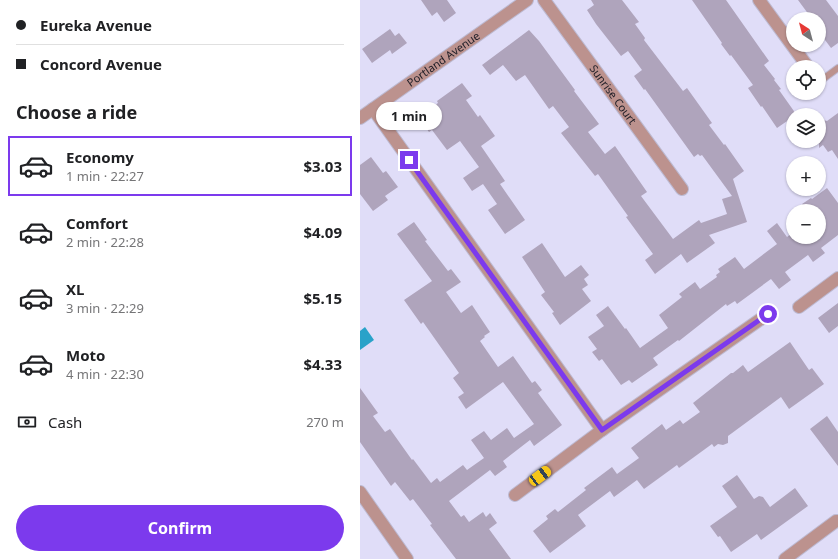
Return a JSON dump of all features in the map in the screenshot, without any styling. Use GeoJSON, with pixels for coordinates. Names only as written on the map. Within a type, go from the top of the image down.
{"type":"FeatureCollection","features":[{"type":"Feature","properties":{"kind":"street","name":"Portland Avenue"},"geometry":{"type":"LineString","coordinates":[[360,118],[527,0]]}},
{"type":"Feature","properties":{"kind":"street","name":"Sunrise Court"},"geometry":{"type":"LineString","coordinates":[[544,0],[682,189]]}},
{"type":"Feature","properties":{"kind":"street"},"geometry":{"type":"LineString","coordinates":[[759,0],[803,60]]}},
{"type":"Feature","properties":{"kind":"street"},"geometry":{"type":"LineString","coordinates":[[373,109],[602,430]]}},
{"type":"Feature","properties":{"kind":"street"},"geometry":{"type":"LineString","coordinates":[[799,307],[838,278]]}},
{"type":"Feature","properties":{"kind":"street"},"geometry":{"type":"LineString","coordinates":[[515,495],[602,430],[768,314]]}},
{"type":"Feature","properties":{"kind":"street"},"geometry":{"type":"LineString","coordinates":[[360,492],[407,559]]}},
{"type":"Feature","properties":{"kind":"street"},"geometry":{"type":"LineString","coordinates":[[785,559],[838,520]]}},
{"type":"Feature","properties":{"kind":"lane"},"geometry":{"type":"LineString","coordinates":[[826,77],[838,68]]}},
{"type":"Feature","properties":{"kind":"water"},"geometry":{"type":"Polygon","coordinates":[[[365,327],[374,340],[360,350],[360,331],[365,327]]]}},
{"type":"Feature","properties":{"kind":"building"},"geometry":{"type":"Polygon","coordinates":[[[421,0],[447,0],[456,13],[444,22],[437,12],[432,16],[421,0]]]}},
{"type":"Feature","properties":{"kind":"building"},"geometry":{"type":"Polygon","coordinates":[[[591,0],[622,0],[639,22],[635,24],[645,38],[644,40],[683,91],[687,88],[712,123],[709,125],[724,145],[725,144],[744,171],[733,179],[747,222],[709,235],[715,243],[687,263],[681,254],[655,274],[645,260],[653,254],[626,217],[628,216],[598,174],[595,176],[561,133],[569,127],[553,106],[549,109],[525,75],[516,81],[503,65],[490,75],[482,65],[529,30],[539,41],[599,124],[588,132],[605,154],[615,146],[647,192],[641,196],[673,239],[699,220],[701,223],[727,214],[722,199],[732,196],[702,155],[700,156],[698,154],[694,157],[645,89],[644,90],[634,76],[642,70],[628,51],[621,56],[596,24],[587,10],[594,5],[591,0]]]}},
{"type":"Feature","properties":{"kind":"building"},"geometry":{"type":"Polygon","coordinates":[[[692,0],[726,0],[769,61],[764,65],[775,79],[774,80],[781,89],[779,90],[792,108],[786,108],[786,122],[777,128],[748,88],[753,85],[721,44],[722,43],[692,0]]]}},
{"type":"Feature","properties":{"kind":"building"},"geometry":{"type":"Polygon","coordinates":[[[798,0],[826,0],[838,16],[838,43],[831,48],[826,41],[826,12],[807,12],[798,0]]]}},
{"type":"Feature","properties":{"kind":"building"},"geometry":{"type":"Polygon","coordinates":[[[390,29],[395,36],[399,33],[407,43],[392,54],[390,50],[372,63],[362,49],[390,29]]]}},
{"type":"Feature","properties":{"kind":"building"},"geometry":{"type":"Polygon","coordinates":[[[462,83],[472,96],[466,100],[478,117],[480,115],[495,136],[481,146],[505,181],[500,184],[525,220],[505,234],[488,210],[497,204],[483,184],[472,191],[463,178],[479,167],[460,141],[447,150],[432,130],[429,132],[418,117],[462,83]]]}},
{"type":"Feature","properties":{"kind":"building"},"geometry":{"type":"Polygon","coordinates":[[[838,113],[838,159],[832,150],[828,152],[825,148],[827,121],[838,113]]]}},
{"type":"Feature","properties":{"kind":"building"},"geometry":{"type":"Polygon","coordinates":[[[371,157],[383,173],[386,171],[398,187],[385,196],[388,200],[373,211],[360,194],[360,165],[371,157]]]}},
{"type":"Feature","properties":{"kind":"building"},"geometry":{"type":"Polygon","coordinates":[[[827,188],[838,203],[838,235],[821,248],[825,253],[813,262],[808,255],[785,272],[791,280],[779,289],[771,279],[737,304],[735,301],[727,306],[726,304],[679,341],[678,340],[653,358],[658,365],[632,383],[629,380],[621,385],[602,359],[599,361],[592,352],[597,349],[588,337],[604,326],[596,315],[608,306],[640,348],[668,328],[659,315],[682,297],[679,294],[695,282],[700,289],[717,277],[716,275],[720,272],[718,269],[735,257],[744,269],[777,244],[767,231],[777,223],[786,236],[786,244],[826,244],[826,204],[802,204],[816,196],[826,196],[827,188]]]}},
{"type":"Feature","properties":{"kind":"building"},"geometry":{"type":"Polygon","coordinates":[[[414,222],[427,240],[425,241],[448,271],[451,269],[461,282],[446,292],[461,313],[472,305],[490,332],[480,341],[498,367],[513,356],[532,383],[535,381],[542,390],[538,393],[562,425],[534,446],[530,440],[503,461],[507,467],[495,476],[490,470],[449,501],[461,517],[464,515],[469,522],[483,512],[486,517],[490,513],[497,523],[489,529],[511,559],[456,559],[430,525],[432,524],[413,499],[410,501],[395,482],[391,486],[360,442],[360,388],[378,413],[373,416],[385,432],[390,429],[412,460],[413,459],[431,483],[437,478],[440,482],[463,465],[467,470],[484,458],[471,440],[484,431],[491,440],[507,428],[514,438],[534,424],[503,382],[466,409],[458,397],[464,393],[453,378],[459,373],[423,322],[421,324],[404,300],[432,281],[397,234],[414,222]]]}},
{"type":"Feature","properties":{"kind":"building"},"geometry":{"type":"Polygon","coordinates":[[[542,243],[565,277],[581,265],[589,275],[584,279],[588,285],[582,289],[591,301],[560,325],[552,313],[554,312],[541,295],[545,292],[522,257],[542,243]]]}},
{"type":"Feature","properties":{"kind":"building"},"geometry":{"type":"Polygon","coordinates":[[[838,303],[838,326],[829,333],[818,318],[838,303]]]}},
{"type":"Feature","properties":{"kind":"building"},"geometry":{"type":"Polygon","coordinates":[[[790,342],[809,370],[812,368],[824,384],[789,409],[781,397],[728,436],[728,443],[723,445],[718,444],[714,447],[712,444],[679,468],[677,465],[644,489],[637,480],[614,497],[610,491],[578,515],[586,526],[550,553],[533,531],[548,519],[546,516],[555,509],[558,512],[586,490],[584,488],[612,467],[617,474],[639,458],[631,448],[662,424],[666,430],[680,420],[683,424],[700,412],[693,403],[731,373],[743,365],[748,372],[790,342]]]}},
{"type":"Feature","properties":{"kind":"building"},"geometry":{"type":"Polygon","coordinates":[[[827,416],[838,432],[838,466],[810,429],[827,416]]]}},
{"type":"Feature","properties":{"kind":"building"},"geometry":{"type":"Polygon","coordinates":[[[737,475],[754,499],[759,496],[763,497],[770,507],[795,488],[808,506],[761,540],[757,534],[731,552],[720,536],[718,537],[710,526],[737,507],[722,486],[737,475]]]}},
{"type":"Feature","properties":{"kind":"route"},"geometry":{"type":"LineString","coordinates":[[409,160],[602,430],[768,314]]}}]}
